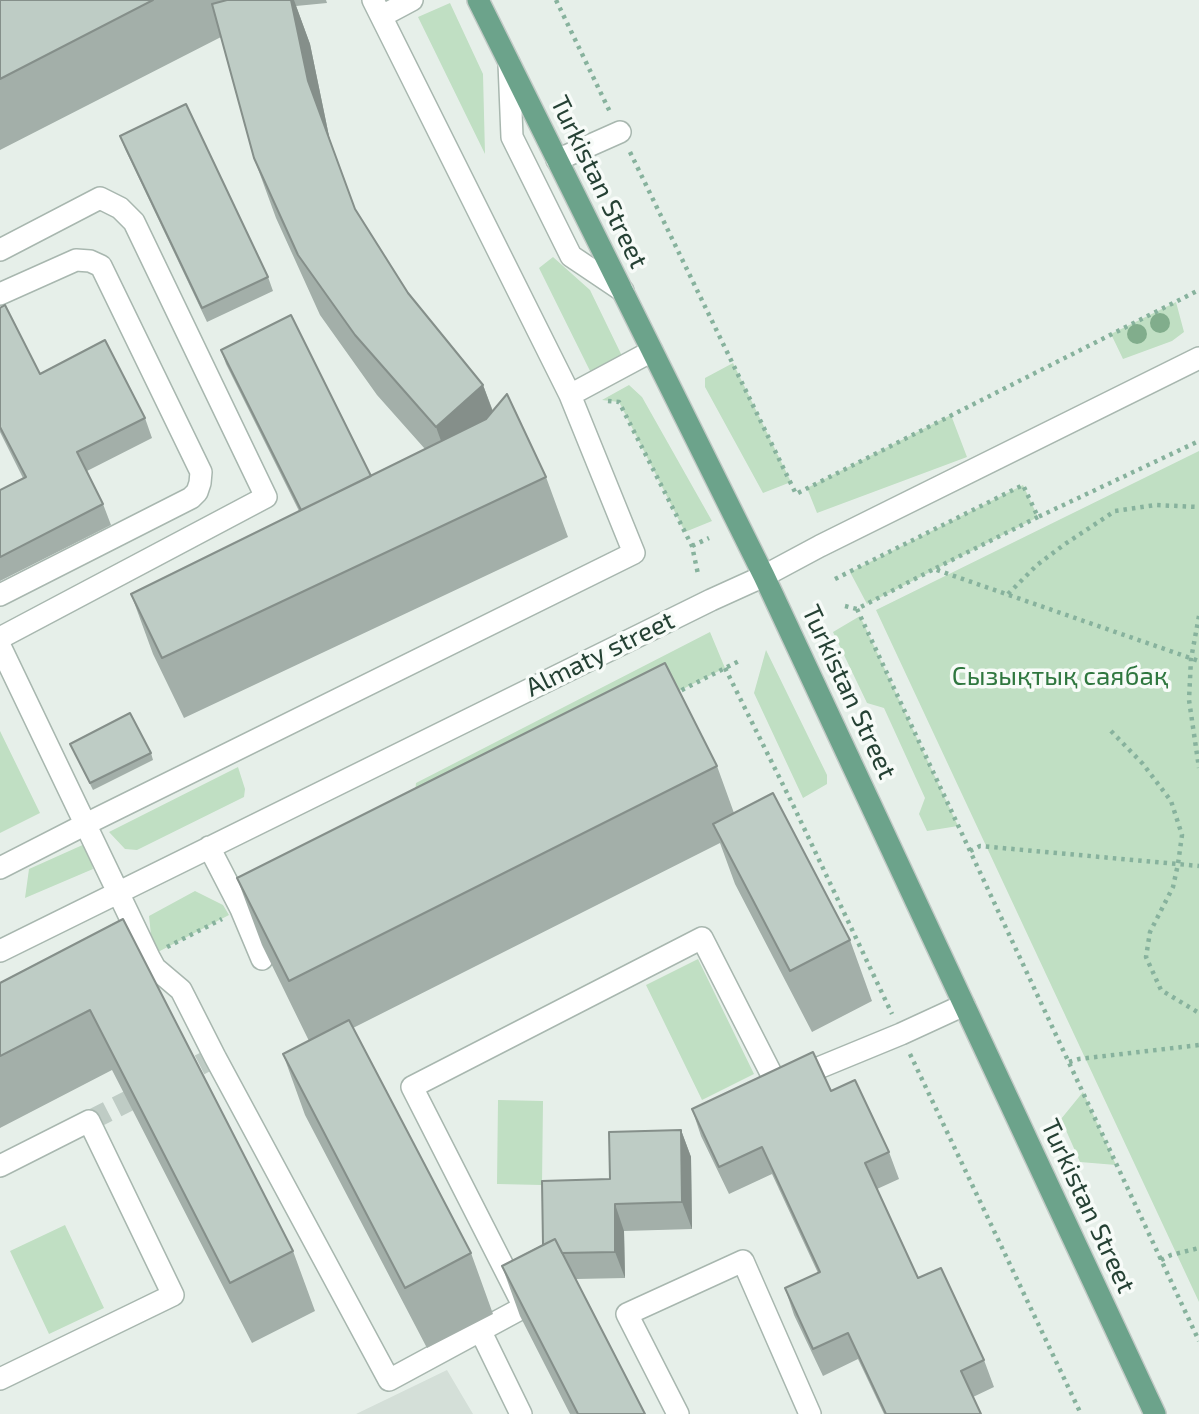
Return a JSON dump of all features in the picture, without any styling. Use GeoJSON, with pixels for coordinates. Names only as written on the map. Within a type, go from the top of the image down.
{"type":"FeatureCollection","features":[{"type":"Feature","properties":{"kind":"main road","name":"Turkistan Street"},"geometry":{"type":"LineString","coordinates":[[478,0],[764,576],[1155,1414]]}},
{"type":"Feature","properties":{"kind":"street"},"geometry":{"type":"LineString","coordinates":[[0,868],[634,553],[577,391],[377,8],[412,0]]}},
{"type":"Feature","properties":{"kind":"street"},"geometry":{"type":"LineString","coordinates":[[509,63],[512,137],[565,244],[571,256],[623,291]]}},
{"type":"Feature","properties":{"kind":"street"},"geometry":{"type":"LineString","coordinates":[[557,159],[620,132]]}},
{"type":"Feature","properties":{"kind":"street"},"geometry":{"type":"LineString","coordinates":[[0,250],[100,198],[120,208],[134,222],[266,497],[0,638]]}},
{"type":"Feature","properties":{"kind":"street"},"geometry":{"type":"LineString","coordinates":[[0,294],[76,260],[90,261],[101,266],[201,472],[197,492],[191,498],[0,596]]}},
{"type":"Feature","properties":{"kind":"street"},"geometry":{"type":"LineString","coordinates":[[577,391],[652,351]]}},
{"type":"Feature","properties":{"kind":"street","name":"Almaty street"},"geometry":{"type":"LineString","coordinates":[[0,951],[764,576],[1199,358]]}},
{"type":"Feature","properties":{"kind":"street"},"geometry":{"type":"LineString","coordinates":[[0,646],[118,892],[143,960],[181,990],[389,1380],[524,1307],[412,1087],[702,938],[777,1085],[964,1005]]}},
{"type":"Feature","properties":{"kind":"street"},"geometry":{"type":"LineString","coordinates":[[209,848],[241,909],[262,959]]}},
{"type":"Feature","properties":{"kind":"street"},"geometry":{"type":"LineString","coordinates":[[0,1166],[89,1121],[173,1295],[0,1379]]}},
{"type":"Feature","properties":{"kind":"street"},"geometry":{"type":"LineString","coordinates":[[678,1414],[627,1314],[743,1261],[810,1414]]}},
{"type":"Feature","properties":{"kind":"street"},"geometry":{"type":"LineString","coordinates":[[480,1330],[521,1414]]}},
{"type":"Feature","properties":{"kind":"path"},"geometry":{"type":"LineString","coordinates":[[555,0],[796,494],[1199,290]]}},
{"type":"Feature","properties":{"kind":"path"},"geometry":{"type":"LineString","coordinates":[[577,391],[595,399],[619,402],[692,546],[698,574]]}},
{"type":"Feature","properties":{"kind":"path"},"geometry":{"type":"LineString","coordinates":[[845,606],[857,609],[1038,517],[1199,441]]}},
{"type":"Feature","properties":{"kind":"path"},"geometry":{"type":"LineString","coordinates":[[835,579],[1023,485],[1038,517]]}},
{"type":"Feature","properties":{"kind":"path"},"geometry":{"type":"LineString","coordinates":[[1008,594],[1037,565],[1115,511],[1155,505],[1199,507]]}},
{"type":"Feature","properties":{"kind":"path"},"geometry":{"type":"LineString","coordinates":[[692,546],[709,538]]}},
{"type":"Feature","properties":{"kind":"path"},"geometry":{"type":"LineString","coordinates":[[934,569],[1199,661]]}},
{"type":"Feature","properties":{"kind":"path"},"geometry":{"type":"LineString","coordinates":[[857,609],[1199,1341]]}},
{"type":"Feature","properties":{"kind":"path"},"geometry":{"type":"LineString","coordinates":[[1199,616],[1191,659],[1189,700],[1199,768]]}},
{"type":"Feature","properties":{"kind":"path"},"geometry":{"type":"LineString","coordinates":[[662,699],[739,662]]}},
{"type":"Feature","properties":{"kind":"path"},"geometry":{"type":"LineString","coordinates":[[1111,731],[1143,764],[1171,801],[1182,835],[1173,887],[1150,932],[1146,957],[1161,990],[1199,1013]]}},
{"type":"Feature","properties":{"kind":"path"},"geometry":{"type":"LineString","coordinates":[[970,851],[980,846],[1199,866]]}},
{"type":"Feature","properties":{"kind":"path"},"geometry":{"type":"LineString","coordinates":[[143,960],[241,909]]}},
{"type":"Feature","properties":{"kind":"path"},"geometry":{"type":"LineString","coordinates":[[1069,1062],[1199,1045]]}},
{"type":"Feature","properties":{"kind":"path"},"geometry":{"type":"LineString","coordinates":[[1161,1260],[1199,1248]]}},
{"type":"Feature","properties":{"kind":"shaded area"},"geometry":{"type":"Polygon","coordinates":[[[447,1370],[473,1414],[356,1414],[385,1400],[447,1370]]]}},
{"type":"Feature","properties":{"kind":"green space"},"geometry":{"type":"Polygon","coordinates":[[[450,3],[483,74],[485,154],[418,17],[450,3]]]}},
{"type":"Feature","properties":{"kind":"green space"},"geometry":{"type":"Polygon","coordinates":[[[553,257],[590,290],[622,356],[592,375],[539,268],[553,257]]]}},
{"type":"Feature","properties":{"kind":"green space"},"geometry":{"type":"Polygon","coordinates":[[[1176,302],[1184,332],[1172,341],[1123,359],[1111,334],[1176,302]]]}},
{"type":"Feature","properties":{"kind":"green space"},"geometry":{"type":"Polygon","coordinates":[[[733,363],[791,482],[763,493],[705,387],[705,378],[733,363]]]}},
{"type":"Feature","properties":{"kind":"green space"},"geometry":{"type":"Polygon","coordinates":[[[629,385],[642,397],[712,521],[685,532],[619,402],[602,400],[629,385]]]}},
{"type":"Feature","properties":{"kind":"green space"},"geometry":{"type":"Polygon","coordinates":[[[951,415],[967,457],[817,513],[807,488],[951,415]]]}},
{"type":"Feature","properties":{"kind":"green space","name":"Сызықтық саябақ"},"geometry":{"type":"Polygon","coordinates":[[[1199,451],[1199,1302],[876,610],[1199,451]]]}},
{"type":"Feature","properties":{"kind":"green space"},"geometry":{"type":"Polygon","coordinates":[[[1023,485],[1038,517],[867,604],[850,572],[1023,485]]]}},
{"type":"Feature","properties":{"kind":"green space"},"geometry":{"type":"Polygon","coordinates":[[[860,616],[958,826],[927,831],[919,814],[925,798],[884,708],[867,703],[833,632],[860,616]]]}},
{"type":"Feature","properties":{"kind":"green space"},"geometry":{"type":"Polygon","coordinates":[[[710,632],[725,668],[262,899],[414,802],[416,783],[710,632]]]}},
{"type":"Feature","properties":{"kind":"green space"},"geometry":{"type":"Polygon","coordinates":[[[766,650],[827,775],[827,784],[803,798],[754,693],[766,650]]]}},
{"type":"Feature","properties":{"kind":"green space"},"geometry":{"type":"Polygon","coordinates":[[[0,731],[40,813],[0,833],[0,731]]]}},
{"type":"Feature","properties":{"kind":"green space"},"geometry":{"type":"Polygon","coordinates":[[[238,767],[245,789],[244,797],[137,850],[125,849],[109,832],[238,767]]]}},
{"type":"Feature","properties":{"kind":"green space"},"geometry":{"type":"Polygon","coordinates":[[[87,843],[93,869],[25,898],[29,869],[87,843]]]}},
{"type":"Feature","properties":{"kind":"green space"},"geometry":{"type":"Polygon","coordinates":[[[195,891],[223,905],[229,915],[158,952],[151,935],[149,916],[195,891]]]}},
{"type":"Feature","properties":{"kind":"green space"},"geometry":{"type":"Polygon","coordinates":[[[698,959],[754,1074],[702,1100],[646,985],[698,959]]]}},
{"type":"Feature","properties":{"kind":"green space"},"geometry":{"type":"Polygon","coordinates":[[[1083,1092],[1116,1165],[1080,1162],[1061,1119],[1083,1092]]]}},
{"type":"Feature","properties":{"kind":"green space"},"geometry":{"type":"Polygon","coordinates":[[[498,1100],[543,1101],[542,1185],[497,1184],[498,1100]]]}},
{"type":"Feature","properties":{"kind":"green space"},"geometry":{"type":"Polygon","coordinates":[[[65,1225],[104,1308],[49,1334],[10,1251],[65,1225]]]}},
{"type":"Feature","properties":{"kind":"building"},"geometry":{"type":"Polygon","coordinates":[[[0,0],[153,0],[0,79],[0,0]]]}},
{"type":"Feature","properties":{"kind":"building"},"geometry":{"type":"Polygon","coordinates":[[[227,0],[291,0],[308,81],[355,209],[408,293],[483,385],[436,427],[355,335],[298,255],[254,158],[212,4],[227,0]]]}},
{"type":"Feature","properties":{"kind":"building"},"geometry":{"type":"Polygon","coordinates":[[[186,104],[268,277],[202,308],[120,136],[186,104]]]}},
{"type":"Feature","properties":{"kind":"building"},"geometry":{"type":"Polygon","coordinates":[[[5,305],[40,374],[105,340],[145,418],[77,452],[103,504],[0,557],[0,490],[26,477],[0,427],[0,308],[5,305]]]}},
{"type":"Feature","properties":{"kind":"building"},"geometry":{"type":"Polygon","coordinates":[[[291,315],[371,476],[301,510],[221,350],[291,315]]]}},
{"type":"Feature","properties":{"kind":"building"},"geometry":{"type":"Polygon","coordinates":[[[507,394],[546,477],[162,658],[131,594],[486,419],[507,394]]]}},
{"type":"Feature","properties":{"kind":"building"},"geometry":{"type":"Polygon","coordinates":[[[665,663],[717,766],[289,981],[237,878],[665,663]]]}},
{"type":"Feature","properties":{"kind":"building"},"geometry":{"type":"Polygon","coordinates":[[[130,713],[151,753],[90,783],[70,744],[130,713]]]}},
{"type":"Feature","properties":{"kind":"building"},"geometry":{"type":"Polygon","coordinates":[[[773,793],[850,940],[790,971],[713,824],[773,793]]]}},
{"type":"Feature","properties":{"kind":"building"},"geometry":{"type":"Polygon","coordinates":[[[123,919],[293,1251],[230,1283],[90,1010],[0,1056],[0,983],[123,919]]]}},
{"type":"Feature","properties":{"kind":"building"},"geometry":{"type":"Polygon","coordinates":[[[349,1020],[471,1253],[405,1288],[283,1054],[349,1020]]]}},
{"type":"Feature","properties":{"kind":"building"},"geometry":{"type":"Polygon","coordinates":[[[813,1052],[831,1091],[855,1080],[889,1152],[865,1163],[918,1278],[941,1268],[984,1360],[961,1371],[981,1414],[886,1414],[848,1333],[813,1349],[785,1288],[820,1272],[762,1147],[719,1167],[692,1109],[813,1052]]]}},
{"type":"Feature","properties":{"kind":"building"},"geometry":{"type":"Polygon","coordinates":[[[681,1130],[682,1202],[615,1204],[615,1252],[562,1253],[555,1239],[543,1245],[542,1181],[610,1179],[609,1132],[681,1130]]]}},
{"type":"Feature","properties":{"kind":"building"},"geometry":{"type":"Polygon","coordinates":[[[555,1239],[645,1414],[578,1414],[502,1266],[555,1239]]]}},
{"type":"Feature","properties":{"kind":"tunnel"},"geometry":{"type":"LineString","coordinates":[[89,1121],[215,1057]]}}]}
